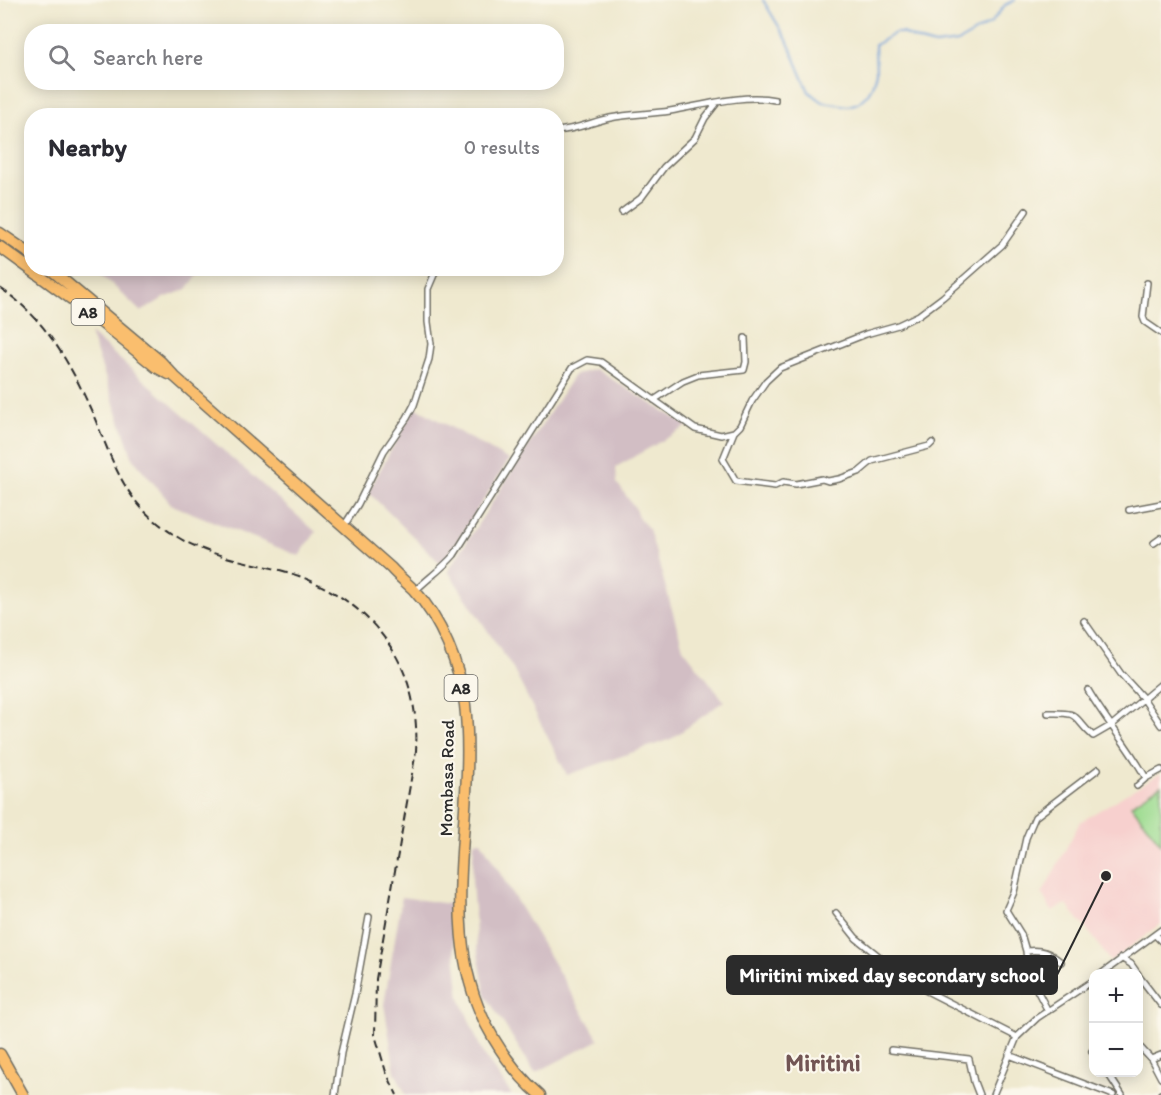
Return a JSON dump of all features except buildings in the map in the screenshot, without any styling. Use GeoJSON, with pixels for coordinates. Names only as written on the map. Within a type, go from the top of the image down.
{"type":"FeatureCollection","features":[{"type":"Feature","properties":{"kind":"highway"},"geometry":{"type":"LineString","coordinates":[[0,233],[24,250]]}},
{"type":"Feature","properties":{"kind":"highway","name":"Mombasa Road"},"geometry":{"type":"LineString","coordinates":[[0,248],[24,265]]}},
{"type":"Feature","properties":{"kind":"highway","name":"Mombasa Road"},"geometry":{"type":"LineString","coordinates":[[39,276],[81,306],[156,368],[175,377]]}},
{"type":"Feature","properties":{"kind":"highway","name":"Mombasa Road"},"geometry":{"type":"LineString","coordinates":[[58,276],[160,361],[175,377],[415,591],[433,616],[451,654],[465,704],[467,746],[459,910],[460,938],[470,987],[482,1017],[508,1062],[540,1095]]}},
{"type":"Feature","properties":{"kind":"highway"},"geometry":{"type":"LineString","coordinates":[[0,1054],[23,1095]]}},
{"type":"Feature","properties":{"kind":"street"},"geometry":{"type":"LineString","coordinates":[[564,130],[611,118],[733,100],[768,98],[775,100]]}},
{"type":"Feature","properties":{"kind":"street"},"geometry":{"type":"LineString","coordinates":[[622,212],[641,198],[664,167],[695,138],[705,118],[717,104]]}},
{"type":"Feature","properties":{"kind":"street"},"geometry":{"type":"LineString","coordinates":[[932,443],[929,446],[872,461],[859,472],[828,482],[822,479],[796,484],[783,482],[775,486],[763,486],[736,481],[723,459],[734,432],[740,426],[752,401],[766,381],[780,368],[920,315],[944,297],[1002,245],[1026,211]]}},
{"type":"Feature","properties":{"kind":"street"},"geometry":{"type":"LineString","coordinates":[[343,528],[358,504],[384,451],[414,405],[429,359],[431,344],[428,289],[434,276]]}},
{"type":"Feature","properties":{"kind":"street"},"geometry":{"type":"LineString","coordinates":[[1147,283],[1144,296],[1144,322],[1161,333]]}},
{"type":"Feature","properties":{"kind":"street"},"geometry":{"type":"LineString","coordinates":[[654,400],[683,381],[698,375],[744,370],[746,362],[744,338]]}},
{"type":"Feature","properties":{"kind":"street"},"geometry":{"type":"LineString","coordinates":[[415,591],[429,577],[443,568],[454,555],[572,368],[588,360],[601,362],[695,429],[721,435],[734,432]]}},
{"type":"Feature","properties":{"kind":"street"},"geometry":{"type":"LineString","coordinates":[[1129,510],[1161,504]]}},
{"type":"Feature","properties":{"kind":"street"},"geometry":{"type":"LineString","coordinates":[[1154,543],[1161,538]]}},
{"type":"Feature","properties":{"kind":"street"},"geometry":{"type":"LineString","coordinates":[[1084,621],[1121,674],[1143,698],[1161,725]]}},
{"type":"Feature","properties":{"kind":"street"},"geometry":{"type":"LineString","coordinates":[[1048,713],[1069,712],[1078,717],[1085,729],[1093,736],[1112,725],[1161,684]]}},
{"type":"Feature","properties":{"kind":"street"},"geometry":{"type":"LineString","coordinates":[[1088,690],[1132,751],[1146,778]]}},
{"type":"Feature","properties":{"kind":"street"},"geometry":{"type":"LineString","coordinates":[[1048,1011],[1028,974],[1026,951],[1020,934],[1006,910],[1014,892],[1029,830],[1035,817],[1098,769]]}},
{"type":"Feature","properties":{"kind":"street"},"geometry":{"type":"LineString","coordinates":[[1137,786],[1161,770]]}},
{"type":"Feature","properties":{"kind":"street"},"geometry":{"type":"LineString","coordinates":[[836,913],[856,938],[915,986],[1017,1036]]}},
{"type":"Feature","properties":{"kind":"street"},"geometry":{"type":"LineString","coordinates":[[335,1095],[341,1053],[355,994],[369,917]]}},
{"type":"Feature","properties":{"kind":"street"},"geometry":{"type":"LineString","coordinates":[[1107,969],[1161,930]]}},
{"type":"Feature","properties":{"kind":"street"},"geometry":{"type":"LineString","coordinates":[[1155,935],[1161,941]]}},
{"type":"Feature","properties":{"kind":"street"},"geometry":{"type":"LineString","coordinates":[[1026,951],[1048,952],[1061,962]]}},
{"type":"Feature","properties":{"kind":"street"},"geometry":{"type":"LineString","coordinates":[[1121,958],[1134,969]]}},
{"type":"Feature","properties":{"kind":"street"},"geometry":{"type":"LineString","coordinates":[[1143,981],[1161,1005]]}},
{"type":"Feature","properties":{"kind":"street"},"geometry":{"type":"LineString","coordinates":[[995,1094],[1017,1036],[1048,1011],[1089,985]]}},
{"type":"Feature","properties":{"kind":"street"},"geometry":{"type":"LineString","coordinates":[[891,1050],[969,1059],[979,1095]]}},
{"type":"Feature","properties":{"kind":"street"},"geometry":{"type":"LineString","coordinates":[[1143,1050],[1161,1078]]}},
{"type":"Feature","properties":{"kind":"street"},"geometry":{"type":"LineString","coordinates":[[1009,1055],[1056,1071],[1113,1095]]}},
{"type":"Feature","properties":{"kind":"street"},"geometry":{"type":"LineString","coordinates":[[1151,1059],[1161,1055]]}},
{"type":"Feature","properties":{"kind":"street"},"geometry":{"type":"LineString","coordinates":[[1110,1077],[1122,1095]]}},
{"type":"Feature","properties":{"kind":"shaded area"},"geometry":{"type":"Polygon","coordinates":[[[103,276],[197,276],[187,289],[162,299],[141,312],[103,276]]]}},
{"type":"Feature","properties":{"kind":"shaded area"},"geometry":{"type":"Polygon","coordinates":[[[90,333],[316,532],[299,556],[172,505],[133,459],[90,333]]]}},
{"type":"Feature","properties":{"kind":"shaded area"},"geometry":{"type":"Polygon","coordinates":[[[595,369],[688,426],[616,467],[617,483],[635,508],[638,517],[649,529],[683,648],[724,701],[671,739],[567,775],[513,669],[448,571],[574,375],[595,369]]]}},
{"type":"Feature","properties":{"kind":"shaded area"},"geometry":{"type":"Polygon","coordinates":[[[415,407],[509,460],[442,565],[368,492],[415,407]]]}},
{"type":"Feature","properties":{"kind":"shaded area"},"geometry":{"type":"Polygon","coordinates":[[[1161,773],[1161,924],[1110,962],[1066,904],[1052,911],[1042,894],[1080,822],[1161,773]]]}},
{"type":"Feature","properties":{"kind":"shaded area"},"geometry":{"type":"Polygon","coordinates":[[[481,841],[599,1040],[535,1073],[486,996],[477,948],[472,882],[474,842],[481,841]]]}},
{"type":"Feature","properties":{"kind":"shaded area"},"geometry":{"type":"Polygon","coordinates":[[[402,897],[449,904],[460,998],[483,1054],[512,1095],[406,1095],[395,1072],[384,1004],[402,897]]]}},
{"type":"Feature","properties":{"kind":"green space"},"geometry":{"type":"Polygon","coordinates":[[[1161,785],[1161,844],[1131,805],[1161,785]]]}},
{"type":"Feature","properties":{"kind":"waterway"},"geometry":{"type":"LineString","coordinates":[[763,0],[787,40],[809,92],[823,102],[848,106],[858,103],[872,87],[876,72],[875,45],[895,33],[902,33],[935,45],[958,42],[991,23],[1005,5],[1015,0]]}},
{"type":"Feature","properties":{"kind":"railway"},"geometry":{"type":"LineString","coordinates":[[0,288],[33,316],[59,350],[80,387],[120,476],[143,510],[168,530],[195,546],[299,576],[326,588],[371,622],[388,643],[401,667],[411,693],[416,721],[416,751],[376,979],[375,1035],[386,1072],[397,1095]]}},
{"type":"Feature","properties":{"kind":"place","name":"Miritini mixed day secondary school"},"geometry":{"type":"Point","coordinates":[1106,876]}},
{"type":"Feature","properties":{"kind":"district","name":"Miritini"},"geometry":{"type":"Point","coordinates":[823,1062]}}]}
